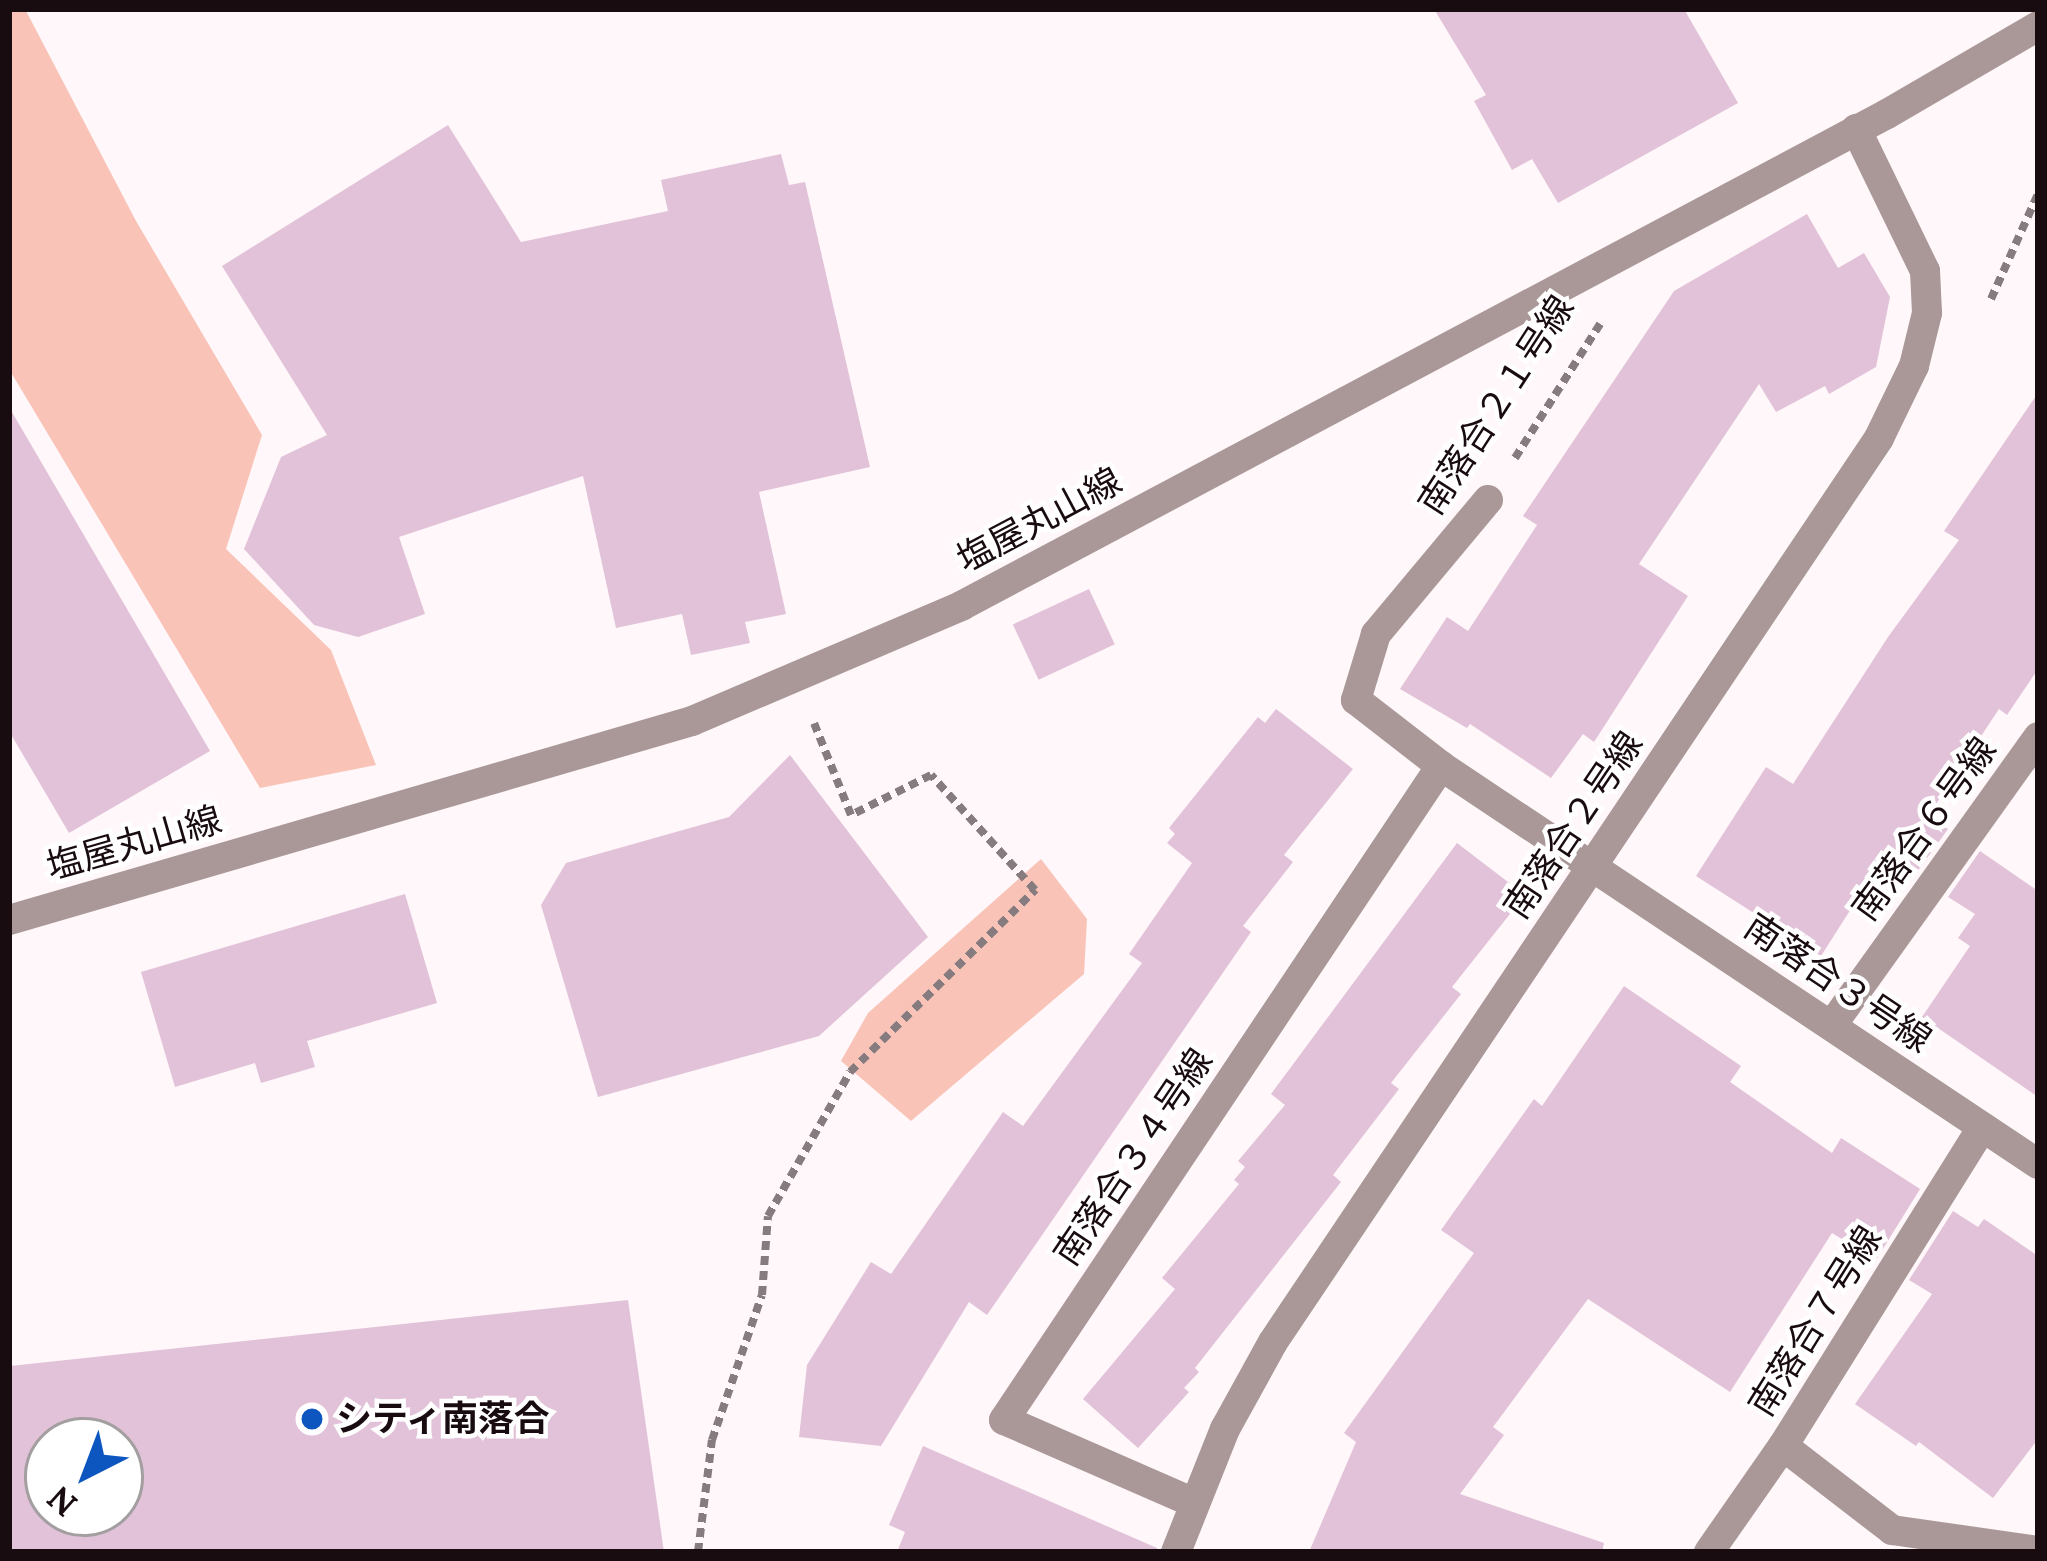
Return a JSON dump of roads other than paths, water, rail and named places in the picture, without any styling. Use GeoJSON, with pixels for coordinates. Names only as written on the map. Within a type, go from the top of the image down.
{"type":"FeatureCollection","features":[{"type":"Feature","properties":{"kind":"street","name":"塩屋丸山線"},"geometry":{"type":"LineString","coordinates":[[9,920],[692,722],[961,606],[1856,129],[2038,26]]}},
{"type":"Feature","properties":{"kind":"street","name":"南落合２号線"},"geometry":{"type":"LineString","coordinates":[[1176,1552],[1192,1502],[1273,1342],[1880,438],[1924,339],[1925,271],[1856,129]]}},
{"type":"Feature","properties":{"kind":"street","name":"南落合２１号線"},"geometry":{"type":"LineString","coordinates":[[1488,500],[1376,634],[1356,700],[1442,766],[1594,866]]}},
{"type":"Feature","properties":{"kind":"street","name":"南落合６号線"},"geometry":{"type":"LineString","coordinates":[[1832,1025],[2038,737]]}},
{"type":"Feature","properties":{"kind":"street","name":"南落合３４号線"},"geometry":{"type":"LineString","coordinates":[[1192,1502],[1004,1420],[1442,766]]}},
{"type":"Feature","properties":{"kind":"street","name":"南落合３号線"},"geometry":{"type":"LineString","coordinates":[[1594,866],[2038,1164]]}},
{"type":"Feature","properties":{"kind":"street","name":"南落合７号線"},"geometry":{"type":"LineString","coordinates":[[1709,1552],[1783,1446],[1982,1127]]}},
{"type":"Feature","properties":{"kind":"street"},"geometry":{"type":"LineString","coordinates":[[1783,1446],[1892,1530],[2038,1551]]}},
{"type":"Feature","properties":{"kind":"place","name":"シティ南落合"},"geometry":{"type":"Point","coordinates":[312,1419]}}]}
